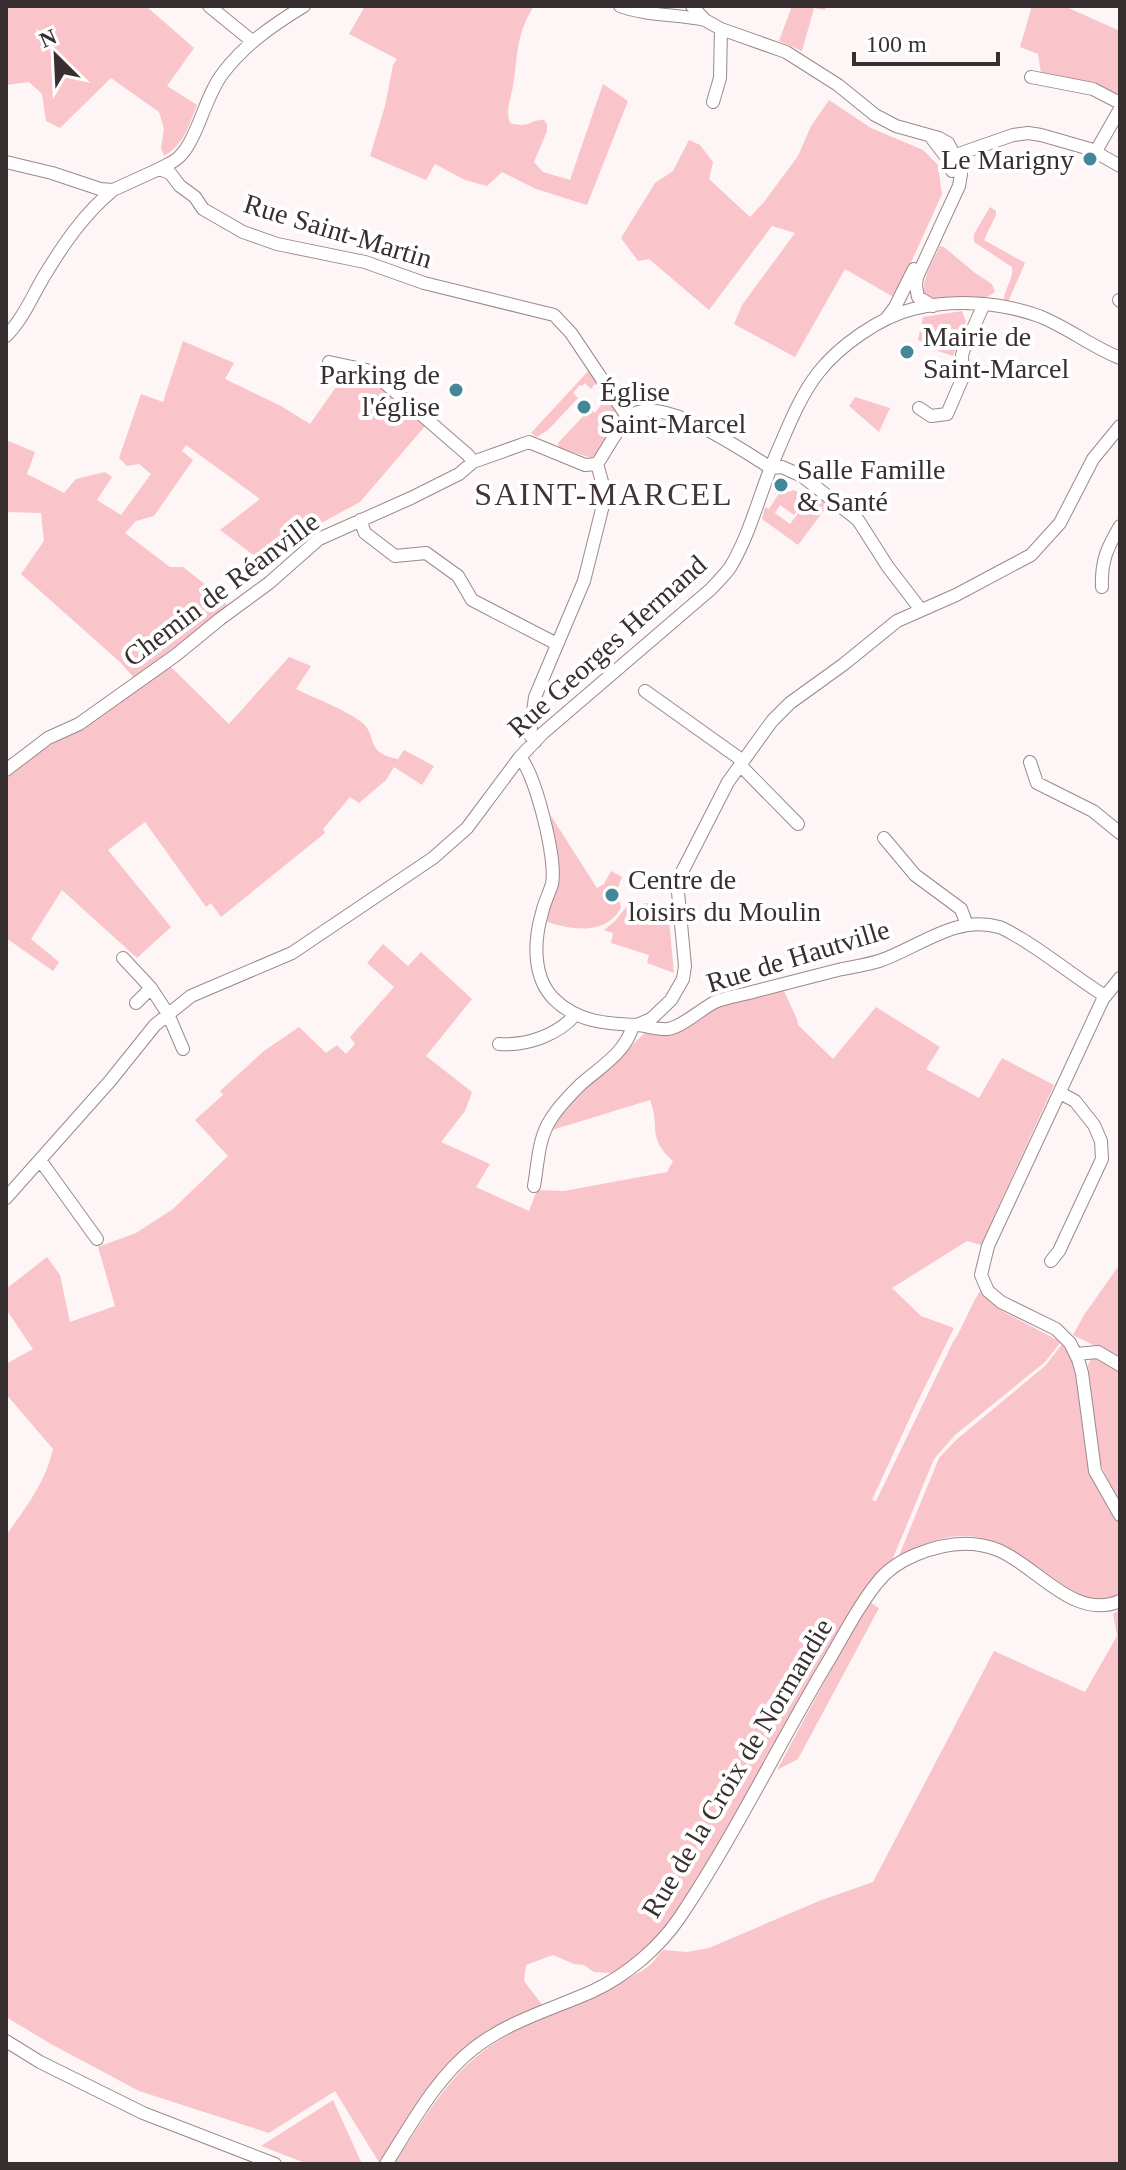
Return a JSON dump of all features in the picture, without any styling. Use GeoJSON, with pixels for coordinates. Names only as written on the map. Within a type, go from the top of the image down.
{"type":"FeatureCollection","features":[{"type":"Feature","properties":{"kind":"street"},"geometry":{"type":"LineString","coordinates":[[209,6],[252,41]]}},
{"type":"Feature","properties":{"kind":"street"},"geometry":{"type":"LineString","coordinates":[[180,186],[178,178],[187,148],[221,75],[252,41],[304,6]]}},
{"type":"Feature","properties":{"kind":"street"},"geometry":{"type":"LineString","coordinates":[[620,6],[655,15],[681,15],[705,20],[721,29],[786,52],[838,85],[875,115],[896,126],[931,137],[951,157],[961,174],[959,186],[917,277],[918,297],[933,306]]}},
{"type":"Feature","properties":{"kind":"street"},"geometry":{"type":"LineString","coordinates":[[655,15],[673,6]]}},
{"type":"Feature","properties":{"kind":"street"},"geometry":{"type":"LineString","coordinates":[[692,6],[705,20]]}},
{"type":"Feature","properties":{"kind":"street"},"geometry":{"type":"LineString","coordinates":[[713,102],[720,78],[721,29]]}},
{"type":"Feature","properties":{"kind":"street"},"geometry":{"type":"LineString","coordinates":[[1031,77],[1093,89],[1120,106],[1096,151]]}},
{"type":"Feature","properties":{"kind":"street"},"geometry":{"type":"LineString","coordinates":[[951,157],[1013,135],[1028,133],[1096,151],[1120,166]]}},
{"type":"Feature","properties":{"kind":"street"},"geometry":{"type":"LineString","coordinates":[[6,336],[94,205],[113,190],[178,159],[187,148]]}},
{"type":"Feature","properties":{"kind":"street"},"geometry":{"type":"LineString","coordinates":[[884,322],[904,290],[950,188],[951,157]]}},
{"type":"Feature","properties":{"kind":"street"},"geometry":{"type":"LineString","coordinates":[[6,162],[113,190]]}},
{"type":"Feature","properties":{"kind":"street","name":"Rue Saint-Martin"},"geometry":{"type":"LineString","coordinates":[[159,169],[170,173],[203,209],[243,232],[277,244],[365,262],[424,283],[554,315],[571,333],[628,418]]}},
{"type":"Feature","properties":{"kind":"street"},"geometry":{"type":"LineString","coordinates":[[904,290],[904,299],[910,310]]}},
{"type":"Feature","properties":{"kind":"street"},"geometry":{"type":"LineString","coordinates":[[919,408],[931,416],[947,414],[963,377],[964,349],[984,304]]}},
{"type":"Feature","properties":{"kind":"street","name":"Rue Georges Hermand"},"geometry":{"type":"LineString","coordinates":[[6,1198],[110,1081],[155,1025],[191,996],[292,953],[433,858],[467,828],[520,757],[535,742],[711,589],[729,568],[751,526],[771,468],[804,395],[820,371],[848,343],[910,310],[984,304],[1038,316],[1120,358]]}},
{"type":"Feature","properties":{"kind":"street"},"geometry":{"type":"LineString","coordinates":[[329,362],[371,371],[473,462]]}},
{"type":"Feature","properties":{"kind":"street"},"geometry":{"type":"LineString","coordinates":[[535,742],[530,735],[535,697],[584,581],[604,501],[597,464],[628,418],[639,411],[670,414],[697,424],[771,468],[782,467],[802,476],[858,520],[921,610]]}},
{"type":"Feature","properties":{"kind":"street"},"geometry":{"type":"LineString","coordinates":[[534,1186],[541,1141],[550,1119],[577,1087],[618,1053],[630,1038],[635,1025],[651,1019],[671,1000],[683,979],[685,966],[678,892],[681,874],[728,782],[772,721],[790,703],[897,621],[956,595],[1031,555],[1060,523],[1093,459],[1120,426]]}},
{"type":"Feature","properties":{"kind":"street","name":"Chemin de Réanville"},"geometry":{"type":"LineString","coordinates":[[6,770],[48,738],[79,724],[176,655],[269,583],[319,539],[459,474],[473,462],[529,442],[585,465],[597,464]]}},
{"type":"Feature","properties":{"kind":"street"},"geometry":{"type":"LineString","coordinates":[[360,520],[365,533],[395,556],[426,553],[458,576],[472,600],[557,644]]}},
{"type":"Feature","properties":{"kind":"street"},"geometry":{"type":"LineString","coordinates":[[1102,587],[1101,573],[1106,549],[1120,526]]}},
{"type":"Feature","properties":{"kind":"street"},"geometry":{"type":"LineString","coordinates":[[645,691],[742,763],[798,824]]}},
{"type":"Feature","properties":{"kind":"street","name":"Rue de Hautville"},"geometry":{"type":"LineString","coordinates":[[520,757],[533,781],[550,847],[552,868],[552,883],[538,927],[537,964],[551,996],[576,1014],[597,1022],[669,1029],[715,1002],[880,960],[967,925],[1000,927],[1037,948],[1073,975],[1112,995]]}},
{"type":"Feature","properties":{"kind":"street"},"geometry":{"type":"LineString","coordinates":[[1030,762],[1037,783],[1093,811],[1120,833]]}},
{"type":"Feature","properties":{"kind":"street"},"geometry":{"type":"LineString","coordinates":[[884,838],[915,875],[961,909],[967,925]]}},
{"type":"Feature","properties":{"kind":"street"},"geometry":{"type":"LineString","coordinates":[[123,958],[151,988],[168,1014],[183,1049]]}},
{"type":"Feature","properties":{"kind":"street"},"geometry":{"type":"LineString","coordinates":[[1120,978],[1060,1093],[988,1246],[981,1275],[994,1297],[1056,1329],[1070,1343],[1082,1373],[1095,1471],[1120,1515]]}},
{"type":"Feature","properties":{"kind":"street"},"geometry":{"type":"LineString","coordinates":[[136,1003],[151,988]]}},
{"type":"Feature","properties":{"kind":"street"},"geometry":{"type":"LineString","coordinates":[[499,1044],[514,1045],[553,1033],[576,1014]]}},
{"type":"Feature","properties":{"kind":"street"},"geometry":{"type":"LineString","coordinates":[[1051,1261],[1059,1251],[1102,1159],[1101,1141],[1094,1125],[1075,1101],[1060,1093]]}},
{"type":"Feature","properties":{"kind":"street"},"geometry":{"type":"LineString","coordinates":[[40,1160],[97,1239]]}},
{"type":"Feature","properties":{"kind":"street"},"geometry":{"type":"LineString","coordinates":[[1076,1354],[1098,1352],[1120,1365]]}},
{"type":"Feature","properties":{"kind":"street","name":"Rue de la Croix de Normandie"},"geometry":{"type":"LineString","coordinates":[[386,2164],[438,2086],[472,2050],[516,2023],[615,1979],[645,1957],[679,1919],[866,1599],[894,1567],[912,1556],[950,1544],[983,1545],[1020,1562],[1076,1602],[1095,1606],[1120,1601]]}},
{"type":"Feature","properties":{"kind":"street"},"geometry":{"type":"LineString","coordinates":[[6,2041],[40,2062],[143,2113],[275,2164]]}},
{"type":"Feature","properties":{"kind":"shaded area"},"geometry":{"type":"Polygon","coordinates":[[[6,6],[146,6],[194,48],[167,86],[197,105],[185,134],[176,146],[164,156],[161,148],[164,129],[159,112],[111,78],[60,128],[46,121],[42,94],[29,82],[6,85],[6,6]]]}},
{"type":"Feature","properties":{"kind":"shaded area"},"geometry":{"type":"Polygon","coordinates":[[[365,6],[534,6],[521,35],[508,114],[510,123],[522,125],[544,120],[547,124],[534,162],[543,172],[570,180],[603,84],[628,101],[587,205],[536,189],[502,172],[487,186],[465,180],[435,164],[426,180],[370,156],[397,59],[349,34],[365,6]]]}},
{"type":"Feature","properties":{"kind":"shaded area"},"geometry":{"type":"Polygon","coordinates":[[[792,6],[826,6],[825,10],[814,8],[802,51],[779,41],[792,6]]]}},
{"type":"Feature","properties":{"kind":"shaded area"},"geometry":{"type":"Polygon","coordinates":[[[1032,6],[1064,6],[1120,31],[1118,94],[1041,73],[1038,54],[1020,47],[1032,6]]]}},
{"type":"Feature","properties":{"kind":"shaded area"},"geometry":{"type":"Polygon","coordinates":[[[829,100],[871,128],[923,150],[938,165],[942,194],[895,298],[845,269],[795,357],[734,324],[742,305],[795,233],[772,226],[709,310],[649,259],[638,261],[621,238],[655,183],[673,171],[689,140],[700,145],[713,162],[709,179],[750,217],[798,156],[811,126],[829,100]]]}},
{"type":"Feature","properties":{"kind":"shaded area"},"geometry":{"type":"Polygon","coordinates":[[[990,207],[996,215],[984,240],[1025,263],[1008,302],[1004,299],[1012,267],[974,242],[974,234],[990,207]]]}},
{"type":"Feature","properties":{"kind":"shaded area"},"geometry":{"type":"Polygon","coordinates":[[[940,246],[992,284],[995,292],[987,297],[930,298],[924,294],[926,276],[940,246]]]}},
{"type":"Feature","properties":{"kind":"shaded area"},"geometry":{"type":"Polygon","coordinates":[[[962,311],[966,322],[953,356],[918,340],[923,317],[962,311]]]}},
{"type":"Feature","properties":{"kind":"shaded area"},"geometry":{"type":"Polygon","coordinates":[[[183,341],[234,363],[225,379],[310,424],[348,370],[369,378],[426,425],[360,502],[312,528],[275,561],[269,557],[264,563],[220,530],[260,499],[186,445],[182,451],[193,460],[154,516],[136,521],[125,533],[170,567],[183,567],[225,600],[227,607],[134,678],[21,574],[44,541],[41,513],[6,512],[6,440],[35,452],[27,474],[64,493],[76,479],[105,472],[112,477],[97,500],[121,515],[151,474],[139,464],[127,466],[119,458],[141,394],[163,402],[183,341]]]}},
{"type":"Feature","properties":{"kind":"shaded area"},"geometry":{"type":"Polygon","coordinates":[[[590,369],[619,415],[610,439],[592,458],[559,448],[558,443],[590,409],[595,413],[604,401],[599,396],[603,391],[595,384],[591,389],[585,383],[580,385],[573,393],[578,398],[548,430],[537,437],[531,433],[590,369]]]}},
{"type":"Feature","properties":{"kind":"shaded area"},"geometry":{"type":"Polygon","coordinates":[[[855,397],[890,408],[879,432],[849,406],[855,397]]]}},
{"type":"Feature","properties":{"kind":"shaded area"},"geometry":{"type":"Polygon","coordinates":[[[783,487],[805,495],[804,502],[794,515],[780,505],[775,513],[790,524],[808,500],[816,495],[829,504],[798,545],[762,519],[765,507],[769,509],[783,487]]]}},
{"type":"Feature","properties":{"kind":"shaded area"},"geometry":{"type":"Polygon","coordinates":[[[289,657],[311,666],[296,689],[360,721],[366,726],[376,748],[387,756],[398,759],[404,750],[434,766],[422,785],[394,767],[386,780],[359,803],[350,797],[323,829],[325,833],[221,917],[211,903],[206,907],[145,822],[108,850],[171,927],[137,958],[62,890],[31,939],[59,962],[53,971],[6,938],[6,775],[22,762],[108,711],[170,666],[229,724],[289,657]]]}},
{"type":"Feature","properties":{"kind":"shaded area"},"geometry":{"type":"Polygon","coordinates":[[[551,816],[597,888],[604,884],[611,871],[622,877],[617,890],[621,908],[606,923],[597,927],[576,928],[545,921],[558,873],[551,816]]]}},
{"type":"Feature","properties":{"kind":"shaded area"},"geometry":{"type":"Polygon","coordinates":[[[647,903],[659,911],[668,909],[674,973],[647,963],[649,955],[611,943],[613,933],[604,930],[626,907],[647,903]]]}},
{"type":"Feature","properties":{"kind":"shaded area"},"geometry":{"type":"Polygon","coordinates":[[[383,944],[408,966],[421,952],[472,999],[426,1056],[472,1092],[465,1111],[441,1142],[490,1164],[476,1187],[529,1211],[537,1190],[564,1191],[667,1172],[673,1161],[657,1139],[650,1100],[552,1130],[562,1111],[580,1089],[648,1030],[782,987],[798,1025],[833,1059],[876,1007],[940,1047],[926,1069],[979,1098],[1002,1058],[1054,1085],[981,1245],[967,1241],[892,1288],[921,1316],[954,1328],[872,1500],[876,1501],[980,1291],[1004,1312],[1061,1342],[1045,1362],[955,1435],[934,1459],[891,1563],[810,1685],[665,1929],[639,1955],[611,1973],[594,1972],[584,1965],[553,1955],[526,1965],[524,1981],[543,2006],[489,2029],[447,2069],[414,2109],[380,2164],[335,2091],[269,2133],[139,2091],[6,2017],[6,1535],[40,1483],[53,1449],[6,1394],[6,1364],[33,1349],[6,1309],[6,1289],[47,1257],[60,1275],[70,1322],[115,1306],[98,1247],[136,1233],[173,1209],[228,1156],[195,1120],[223,1095],[220,1091],[264,1051],[299,1027],[326,1053],[337,1045],[346,1054],[355,1044],[350,1037],[394,987],[367,963],[383,944]]]}},
{"type":"Feature","properties":{"kind":"shaded area"},"geometry":{"type":"Polygon","coordinates":[[[1120,1264],[1120,1358],[1073,1335],[1120,1264]]]}},
{"type":"Feature","properties":{"kind":"shaded area"},"geometry":{"type":"Polygon","coordinates":[[[1063,1343],[1075,1362],[1090,1471],[1120,1524],[1120,1596],[1104,1602],[1090,1599],[1018,1554],[986,1539],[969,1536],[936,1540],[898,1558],[939,1458],[956,1440],[1045,1366],[1063,1343]]]}},
{"type":"Feature","properties":{"kind":"shaded area"},"geometry":{"type":"Polygon","coordinates":[[[1098,1358],[1120,1370],[1120,1506],[1099,1461],[1088,1365],[1091,1359],[1098,1358]]]}},
{"type":"Feature","properties":{"kind":"shaded area"},"geometry":{"type":"Polygon","coordinates":[[[868,1601],[879,1608],[798,1759],[777,1770],[868,1601]]]}},
{"type":"Feature","properties":{"kind":"shaded area"},"geometry":{"type":"Polygon","coordinates":[[[1120,1609],[1120,2164],[394,2164],[446,2088],[472,2061],[501,2039],[638,1973],[663,1950],[687,1952],[709,1948],[819,1901],[873,1882],[994,1651],[1085,1692],[1117,1636],[1113,1614],[1120,1609]]]}},
{"type":"Feature","properties":{"kind":"shaded area"},"geometry":{"type":"Polygon","coordinates":[[[333,2100],[362,2164],[308,2164],[261,2146],[333,2100]]]}},
{"type":"Feature","properties":{"kind":"place","name":"Le Marigny"},"geometry":{"type":"Point","coordinates":[1090,159]}},
{"type":"Feature","properties":{"kind":"place","name":"Mairie de Saint-Marcel"},"geometry":{"type":"Point","coordinates":[907,352]}},
{"type":"Feature","properties":{"kind":"place","name":"Parking de l'église"},"geometry":{"type":"Point","coordinates":[456,390]}},
{"type":"Feature","properties":{"kind":"place","name":"Église Saint-Marcel"},"geometry":{"type":"Point","coordinates":[584,407]}},
{"type":"Feature","properties":{"kind":"place","name":"Salle Famille & Santé"},"geometry":{"type":"Point","coordinates":[781,485]}},
{"type":"Feature","properties":{"kind":"place","name":"Centre de loisirs du Moulin"},"geometry":{"type":"Point","coordinates":[612,895]}},
{"type":"Feature","properties":{"kind":"district","name":"SAINT-MARCEL"},"geometry":{"type":"Point","coordinates":[604,494]}}]}
